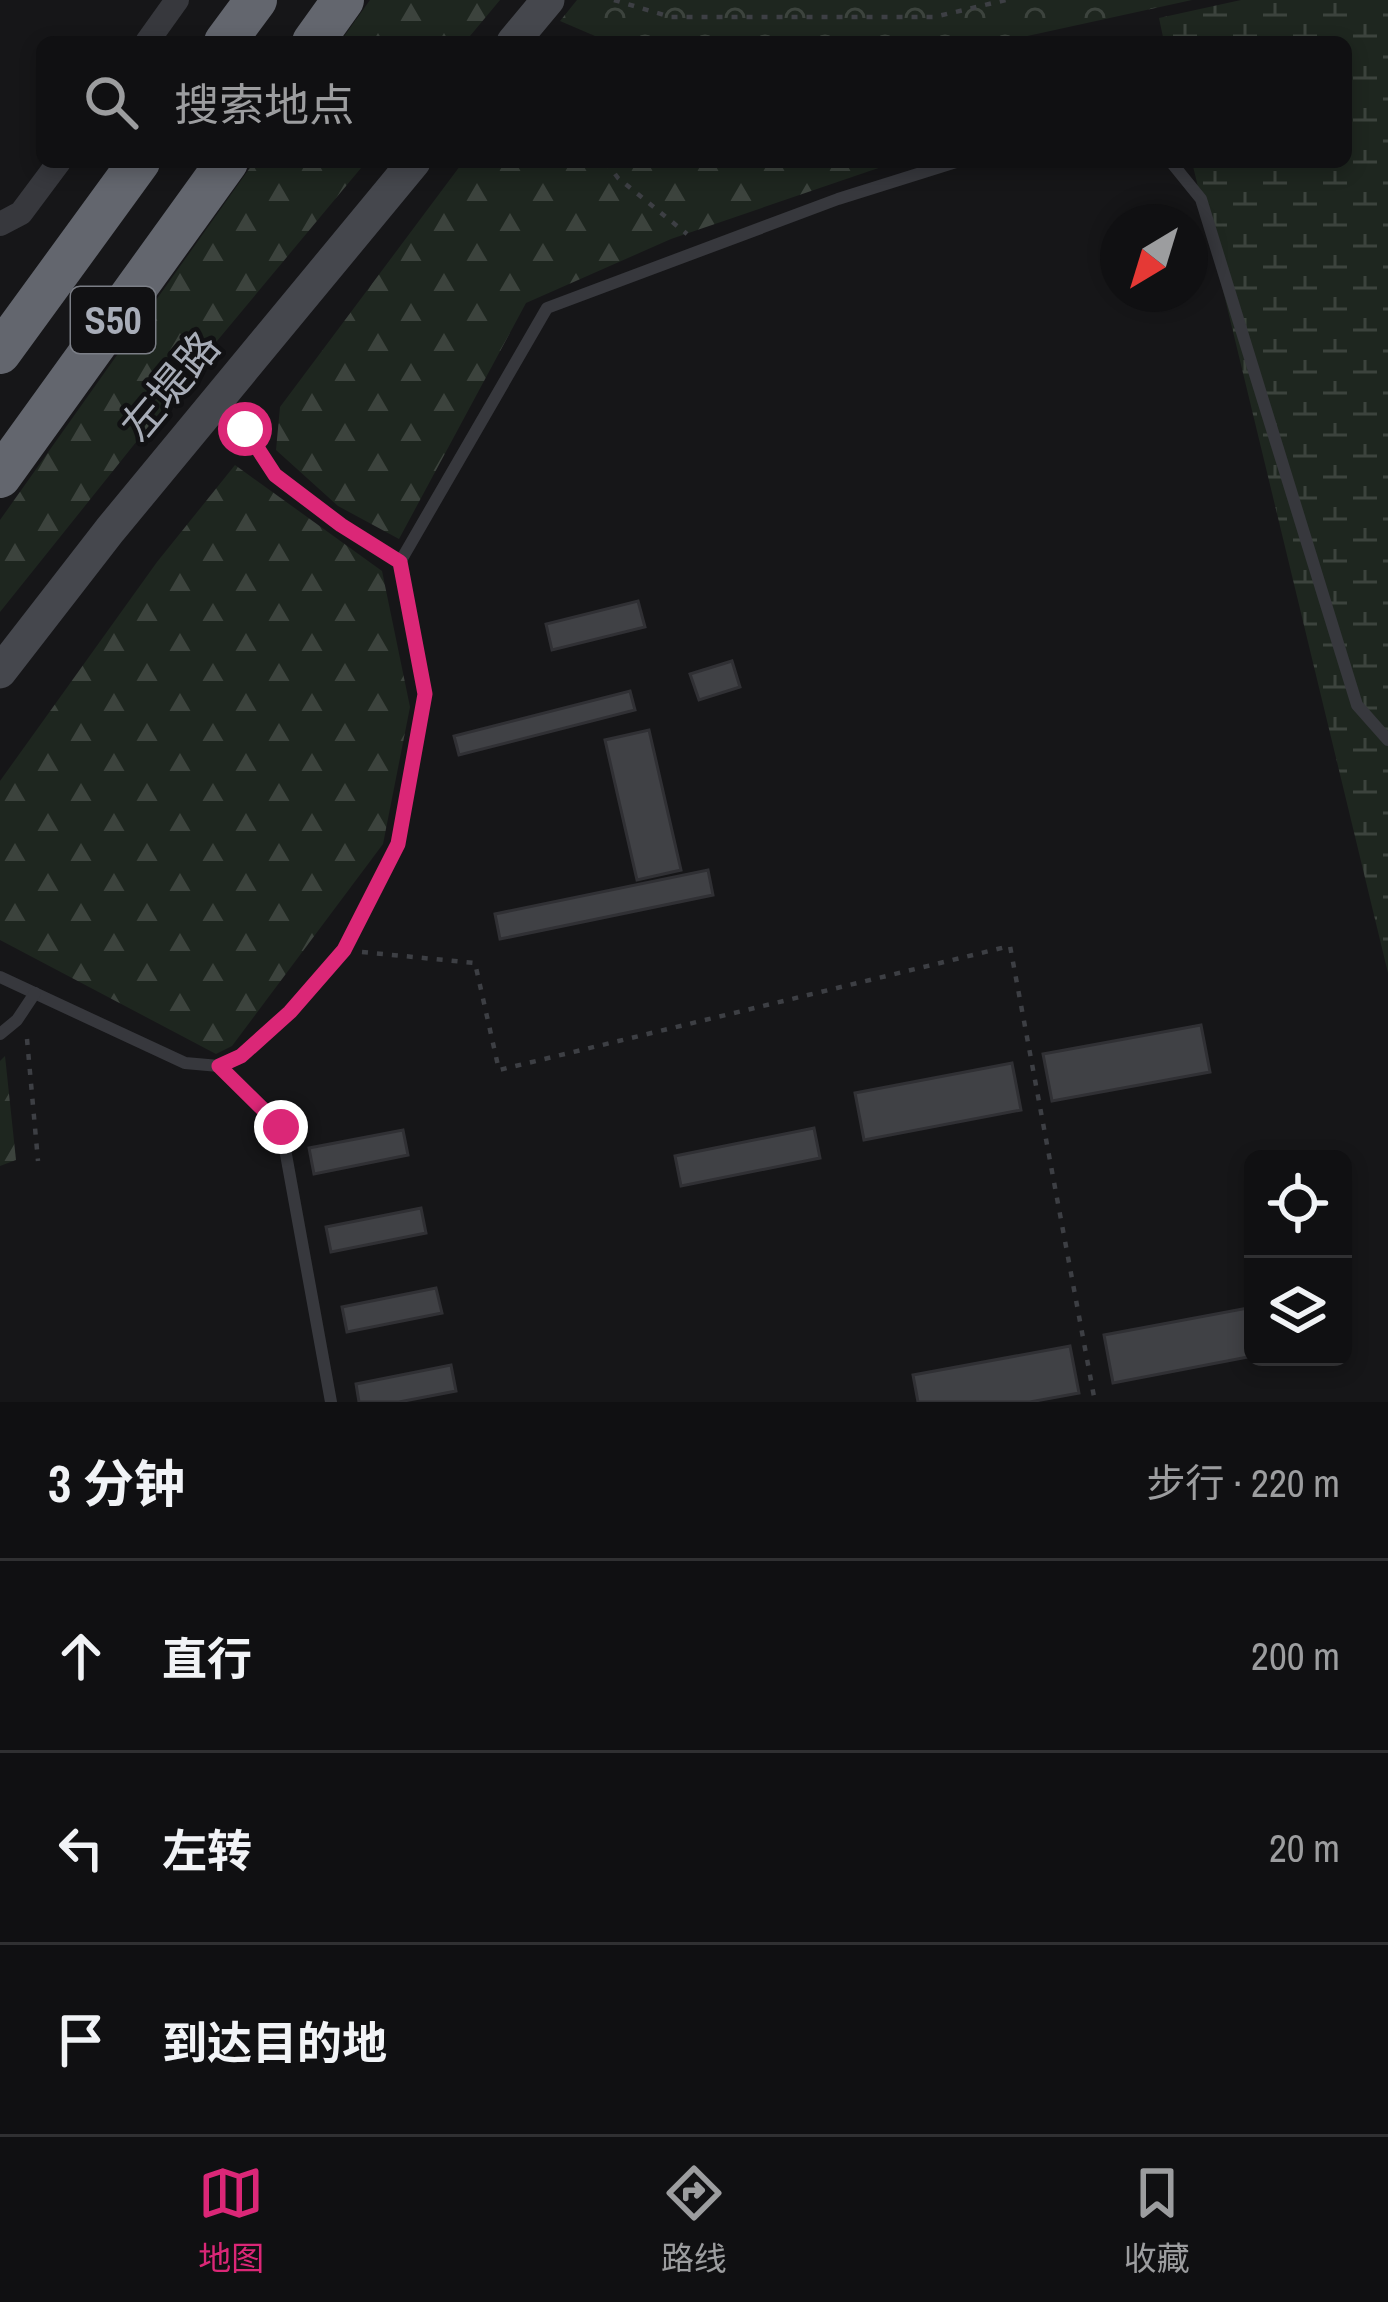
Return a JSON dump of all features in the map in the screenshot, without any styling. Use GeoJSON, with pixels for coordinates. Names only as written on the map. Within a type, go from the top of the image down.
{"type":"FeatureCollection","features":[{"type":"Feature","properties":{"kind":"highway"},"geometry":{"type":"LineString","coordinates":[[230,36],[256,0]]}},
{"type":"Feature","properties":{"kind":"highway"},"geometry":{"type":"LineString","coordinates":[[317,36],[343,0]]}},
{"type":"Feature","properties":{"kind":"highway","name":"S50"},"geometry":{"type":"LineString","coordinates":[[0,353],[135,168]]}},
{"type":"Feature","properties":{"kind":"highway","name":"S50"},"geometry":{"type":"LineString","coordinates":[[0,477],[222,168]]}},
{"type":"Feature","properties":{"kind":"main road"},"geometry":{"type":"LineString","coordinates":[[518,36],[548,0]]}},
{"type":"Feature","properties":{"kind":"main road","name":"左堤路"},"geometry":{"type":"LineString","coordinates":[[0,672],[110,530],[409,168]]}},
{"type":"Feature","properties":{"kind":"street"},"geometry":{"type":"LineString","coordinates":[[151,36],[177,0]]}},
{"type":"Feature","properties":{"kind":"street"},"geometry":{"type":"LineString","coordinates":[[0,224],[21,213],[55,168]]}},
{"type":"Feature","properties":{"kind":"lane"},"geometry":{"type":"LineString","coordinates":[[0,977],[185,1063],[219,1066],[241,1056],[290,1012],[344,950],[398,844],[425,694],[400,562],[547,308],[838,199],[937,168]]}},
{"type":"Feature","properties":{"kind":"lane"},"geometry":{"type":"LineString","coordinates":[[1176,168],[1201,199],[1357,705],[1388,740]]}},
{"type":"Feature","properties":{"kind":"lane"},"geometry":{"type":"LineString","coordinates":[[0,1034],[34,993]]}},
{"type":"Feature","properties":{"kind":"lane"},"geometry":{"type":"LineString","coordinates":[[219,1066],[281,1127],[331,1402]]}},
{"type":"Feature","properties":{"kind":"path"},"geometry":{"type":"LineString","coordinates":[[614,0],[671,17],[934,17],[1006,0]]}},
{"type":"Feature","properties":{"kind":"path"},"geometry":{"type":"LineString","coordinates":[[611,168],[705,248]]}},
{"type":"Feature","properties":{"kind":"path"},"geometry":{"type":"LineString","coordinates":[[227,439],[245,429],[275,475],[400,562]]}},
{"type":"Feature","properties":{"kind":"path"},"geometry":{"type":"LineString","coordinates":[[344,950],[475,963],[500,1070],[1010,946],[1095,1402]]}},
{"type":"Feature","properties":{"kind":"path"},"geometry":{"type":"LineString","coordinates":[[25,1009],[38,1161]]}},
{"type":"Feature","properties":{"kind":"green space"},"geometry":{"type":"Polygon","coordinates":[[[370,0],[500,0],[470,36],[344,36],[370,0]]]}},
{"type":"Feature","properties":{"kind":"green space"},"geometry":{"type":"Polygon","coordinates":[[[577,0],[1192,0],[1027,36],[595,36],[560,21],[577,0]]]}},
{"type":"Feature","properties":{"kind":"green space"},"geometry":{"type":"Polygon","coordinates":[[[1241,0],[1388,0],[1388,973],[1208,228],[1208,204],[1202,204],[1193,168],[1352,168],[1352,36],[1163,36],[1159,18],[1241,0]]]}},
{"type":"Feature","properties":{"kind":"green space"},"geometry":{"type":"Polygon","coordinates":[[[250,168],[361,168],[0,612],[0,520],[250,168]]]}},
{"type":"Feature","properties":{"kind":"green space"},"geometry":{"type":"Polygon","coordinates":[[[459,168],[878,168],[671,239],[526,303],[399,539],[338,506],[276,450],[280,407],[459,168]]]}},
{"type":"Feature","properties":{"kind":"green space"},"geometry":{"type":"Polygon","coordinates":[[[235,465],[382,571],[410,707],[383,844],[232,1046],[216,1054],[0,940],[0,781],[157,562],[235,465]]]}},
{"type":"Feature","properties":{"kind":"green space"},"geometry":{"type":"Polygon","coordinates":[[[5,1056],[16,1160],[0,1166],[0,1061],[5,1056]]]}},
{"type":"Feature","properties":{"kind":"building"},"geometry":{"type":"Polygon","coordinates":[[[638,601],[645,627],[552,650],[546,624],[638,601]]]}},
{"type":"Feature","properties":{"kind":"building"},"geometry":{"type":"Polygon","coordinates":[[[732,661],[740,687],[699,700],[690,674],[732,661]]]}},
{"type":"Feature","properties":{"kind":"building"},"geometry":{"type":"Polygon","coordinates":[[[630,691],[635,710],[459,755],[454,736],[630,691]]]}},
{"type":"Feature","properties":{"kind":"building"},"geometry":{"type":"Polygon","coordinates":[[[649,730],[681,870],[637,880],[605,740],[649,730]]]}},
{"type":"Feature","properties":{"kind":"building"},"geometry":{"type":"Polygon","coordinates":[[[708,870],[713,895],[500,939],[495,914],[708,870]]]}},
{"type":"Feature","properties":{"kind":"building"},"geometry":{"type":"Polygon","coordinates":[[[1201,1025],[1210,1072],[1052,1101],[1043,1054],[1201,1025]]]}},
{"type":"Feature","properties":{"kind":"building"},"geometry":{"type":"Polygon","coordinates":[[[1012,1063],[1021,1110],[864,1140],[855,1093],[1012,1063]]]}},
{"type":"Feature","properties":{"kind":"building"},"geometry":{"type":"Polygon","coordinates":[[[814,1128],[820,1158],[681,1186],[675,1156],[814,1128]]]}},
{"type":"Feature","properties":{"kind":"building"},"geometry":{"type":"Polygon","coordinates":[[[403,1130],[408,1155],[314,1174],[309,1148],[403,1130]]]}},
{"type":"Feature","properties":{"kind":"building"},"geometry":{"type":"Polygon","coordinates":[[[421,1208],[426,1233],[331,1252],[326,1227],[421,1208]]]}},
{"type":"Feature","properties":{"kind":"building"},"geometry":{"type":"Polygon","coordinates":[[[436,1288],[442,1313],[347,1332],[342,1307],[436,1288]]]}},
{"type":"Feature","properties":{"kind":"building"},"geometry":{"type":"Polygon","coordinates":[[[1244,1309],[1244,1358],[1113,1383],[1104,1335],[1244,1309]]]}},
{"type":"Feature","properties":{"kind":"building"},"geometry":{"type":"Polygon","coordinates":[[[1070,1346],[1079,1393],[1030,1402],[918,1402],[913,1375],[1070,1346]]]}},
{"type":"Feature","properties":{"kind":"building"},"geometry":{"type":"Polygon","coordinates":[[[451,1365],[456,1391],[399,1402],[359,1402],[356,1384],[451,1365]]]}},
{"type":"Feature","properties":{"kind":"route"},"geometry":{"type":"LineString","coordinates":[[245,429],[275,475],[400,562],[425,694],[398,844],[344,950],[290,1012],[241,1056],[219,1066],[281,1127]]}}]}
